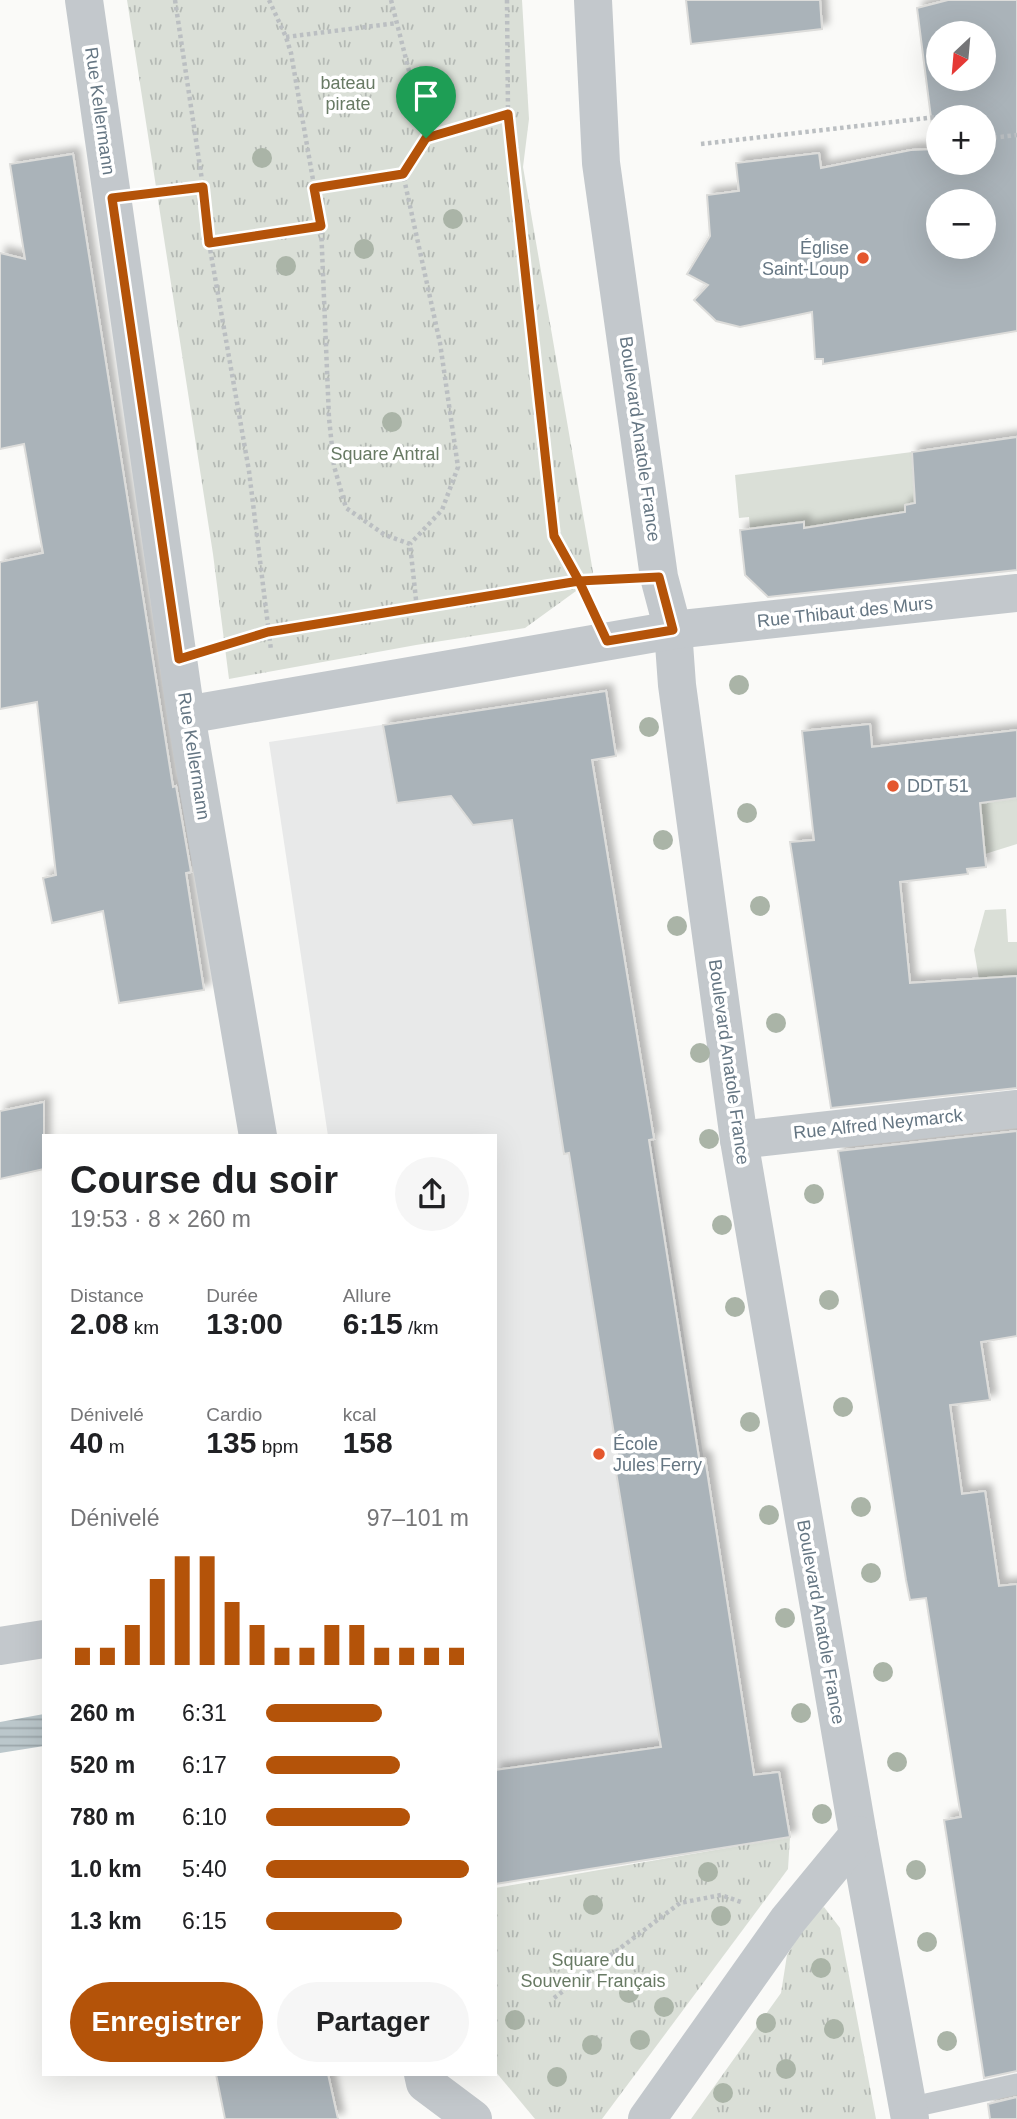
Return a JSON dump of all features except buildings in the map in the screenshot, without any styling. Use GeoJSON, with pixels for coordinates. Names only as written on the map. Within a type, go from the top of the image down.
{"type":"FeatureCollection","features":[{"type":"Feature","properties":{"kind":"street","name":"Rue Kellermann"},"geometry":{"type":"LineString","coordinates":[[84,0],[186,715],[258,1134]]}},
{"type":"Feature","properties":{"kind":"street","name":"Boulevard Anatole France"},"geometry":{"type":"LineString","coordinates":[[593,0],[601,163],[659,577],[673,630],[679,699],[739,1140],[858,1835],[909,2114]]}},
{"type":"Feature","properties":{"kind":"street","name":"Rue Thibaut des Murs"},"geometry":{"type":"LineString","coordinates":[[186,715],[673,630],[1017,593]]}},
{"type":"Feature","properties":{"kind":"street","name":"Rue Alfred Neymarck"},"geometry":{"type":"LineString","coordinates":[[739,1140],[1017,1109]]}},
{"type":"Feature","properties":{"kind":"street"},"geometry":{"type":"LineString","coordinates":[[0,1646],[42,1639]]}},
{"type":"Feature","properties":{"kind":"street"},"geometry":{"type":"LineString","coordinates":[[648,2119],[788,1920],[858,1835]]}},
{"type":"Feature","properties":{"kind":"street"},"geometry":{"type":"LineString","coordinates":[[423,2076],[425,2084],[473,2119]]}},
{"type":"Feature","properties":{"kind":"lane"},"geometry":{"type":"LineString","coordinates":[[909,2114],[1017,2084]]}},
{"type":"Feature","properties":{"kind":"path"},"geometry":{"type":"LineString","coordinates":[[175,0],[209,243],[249,471],[268,632],[279,699]]}},
{"type":"Feature","properties":{"kind":"path"},"geometry":{"type":"LineString","coordinates":[[269,0],[286,37],[321,226],[329,418],[334,466],[345,508],[385,535],[410,544]]}},
{"type":"Feature","properties":{"kind":"path"},"geometry":{"type":"LineString","coordinates":[[391,0],[426,138]]}},
{"type":"Feature","properties":{"kind":"path"},"geometry":{"type":"LineString","coordinates":[[507,0],[508,114],[554,536],[607,641]]}},
{"type":"Feature","properties":{"kind":"path"},"geometry":{"type":"LineString","coordinates":[[286,37],[397,23]]}},
{"type":"Feature","properties":{"kind":"path"},"geometry":{"type":"LineString","coordinates":[[417,609],[410,544],[442,510],[458,467],[440,343],[403,174],[426,138],[508,114]]}},
{"type":"Feature","properties":{"kind":"path"},"geometry":{"type":"LineString","coordinates":[[701,144],[926,118]]}},
{"type":"Feature","properties":{"kind":"path"},"geometry":{"type":"LineString","coordinates":[[996,137],[1017,135]]}},
{"type":"Feature","properties":{"kind":"path"},"geometry":{"type":"LineString","coordinates":[[314,188],[403,174]]}},
{"type":"Feature","properties":{"kind":"path"},"geometry":{"type":"LineString","coordinates":[[112,198],[203,187]]}},
{"type":"Feature","properties":{"kind":"path"},"geometry":{"type":"LineString","coordinates":[[209,243],[321,226]]}},
{"type":"Feature","properties":{"kind":"path"},"geometry":{"type":"LineString","coordinates":[[179,659],[268,632],[579,581],[659,577]]}},
{"type":"Feature","properties":{"kind":"path"},"geometry":{"type":"LineString","coordinates":[[554,1998],[680,1903],[721,1895],[788,1920]]}},
{"type":"Feature","properties":{"kind":"shaded area","name":"École Jules Ferry"},"geometry":{"type":"Polygon","coordinates":[[[606,691],[616,756],[592,759],[754,1774],[779,1772],[790,1837],[497,1884],[497,1134],[328,1134],[269,742],[606,691]]]}},
{"type":"Feature","properties":{"kind":"shaded area"},"geometry":{"type":"Polygon","coordinates":[[[42,1714],[42,1746],[0,1753],[0,1722],[42,1714]]]}},
{"type":"Feature","properties":{"kind":"green space","name":"Square Antral"},"geometry":{"type":"Polygon","coordinates":[[[127,0],[522,0],[529,119],[523,167],[594,578],[525,628],[229,679],[213,554],[127,0]]]}},
{"type":"Feature","properties":{"kind":"green space"},"geometry":{"type":"Polygon","coordinates":[[[912,452],[915,504],[905,505],[907,527],[875,517],[804,528],[803,522],[750,528],[749,517],[739,518],[735,475],[912,452]]]}},
{"type":"Feature","properties":{"kind":"green space"},"geometry":{"type":"Polygon","coordinates":[[[1017,798],[1017,844],[985,854],[982,818],[974,804],[1017,798]]]}},
{"type":"Feature","properties":{"kind":"green space"},"geometry":{"type":"Polygon","coordinates":[[[1006,909],[1008,942],[1017,942],[1017,975],[979,979],[974,950],[985,910],[1006,909]]]}},
{"type":"Feature","properties":{"kind":"green space","name":"Square du Souvenir Français"},"geometry":{"type":"Polygon","coordinates":[[[790,1837],[788,1869],[602,2119],[535,2119],[497,2073],[497,1888],[790,1837]]]}},
{"type":"Feature","properties":{"kind":"green space"},"geometry":{"type":"Polygon","coordinates":[[[824,1907],[840,1928],[876,2119],[691,2119],[781,1993],[787,1955],[812,1915],[824,1907]]]}},
{"type":"Feature","properties":{"kind":"place","name":"Église Saint-Loup"},"geometry":{"type":"Point","coordinates":[863,258]}},
{"type":"Feature","properties":{"kind":"place","name":"DDT 51"},"geometry":{"type":"Point","coordinates":[893,786]}},
{"type":"Feature","properties":{"kind":"place","name":"École Jules Ferry"},"geometry":{"type":"Point","coordinates":[599,1454]}},
{"type":"Feature","properties":{"kind":"route"},"geometry":{"type":"LineString","coordinates":[[426,138],[403,174],[314,188],[321,226],[209,243],[203,187],[112,198],[179,659],[268,632],[579,581],[607,641],[673,630],[659,577],[579,581],[554,536],[508,114],[426,138]]}},
{"type":"Feature","properties":{"kind":"park label","name":"bateau pirate"},"geometry":{"type":"Point","coordinates":[348,93]}}]}
